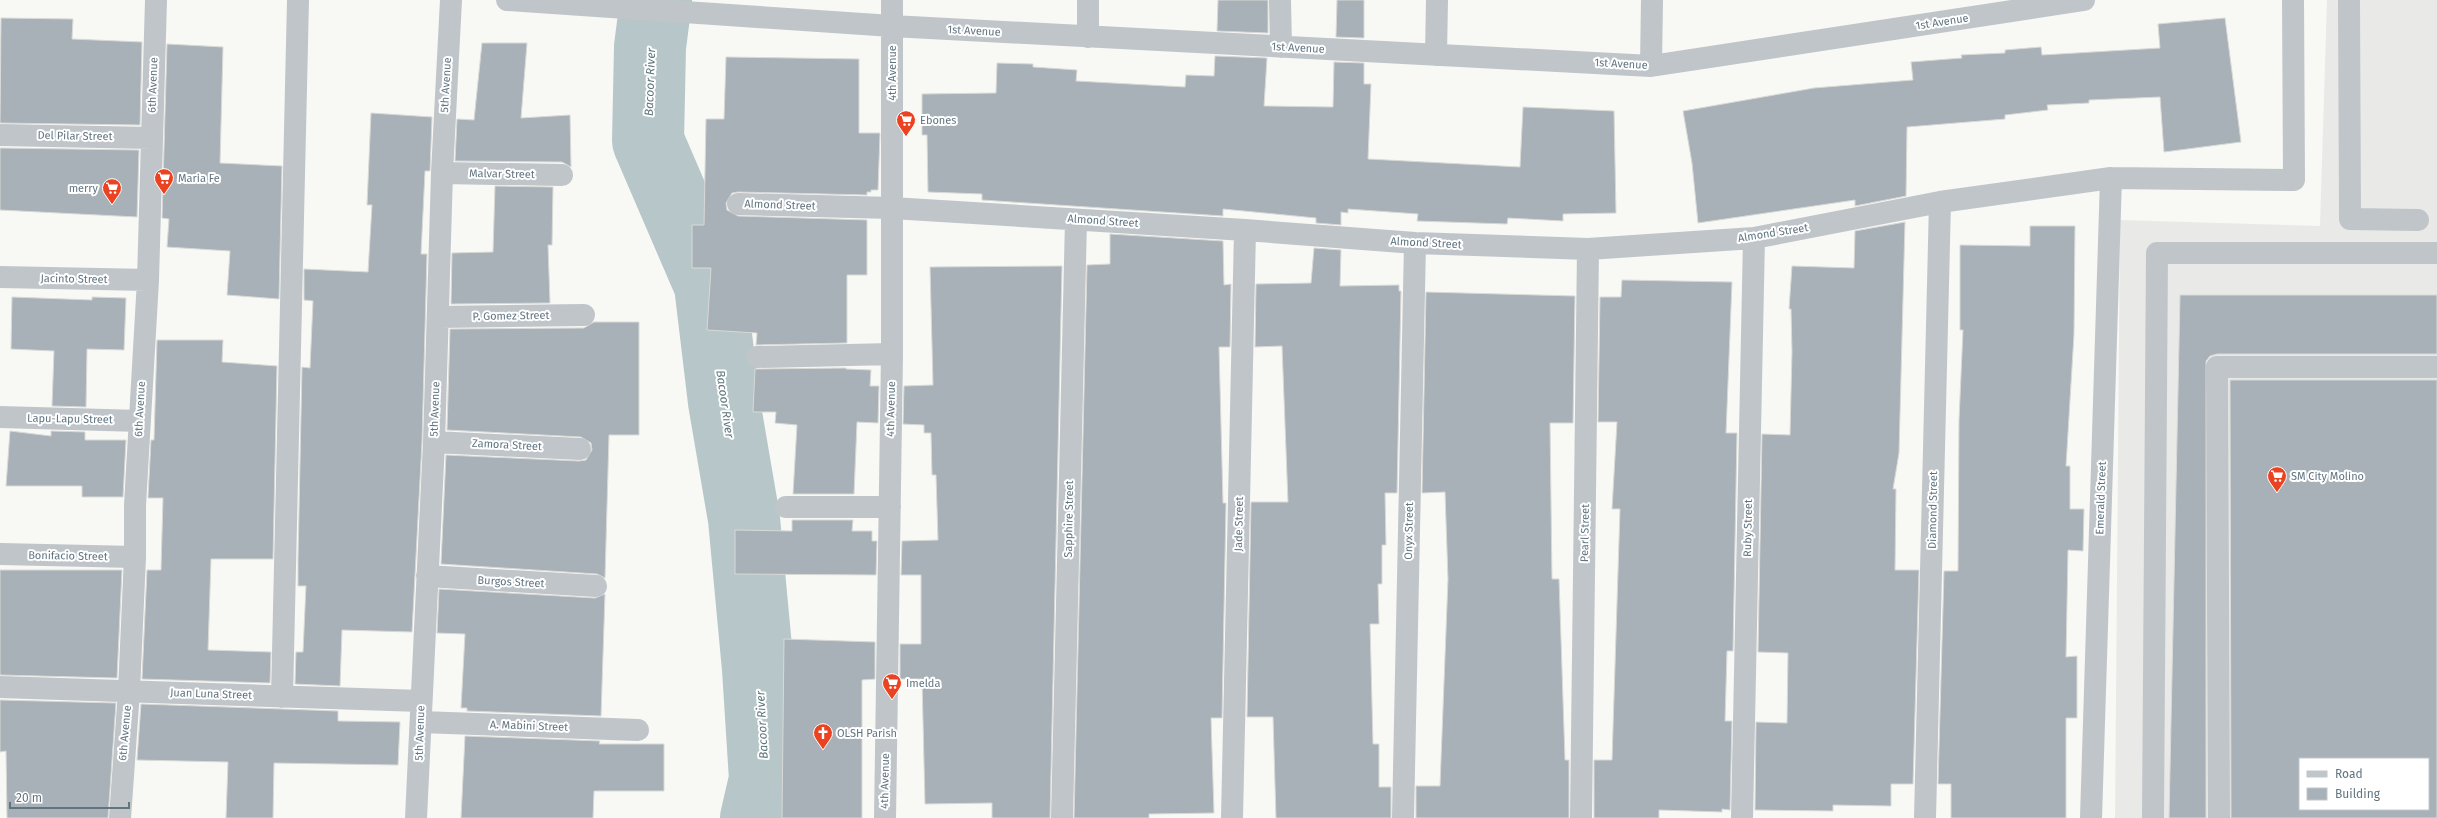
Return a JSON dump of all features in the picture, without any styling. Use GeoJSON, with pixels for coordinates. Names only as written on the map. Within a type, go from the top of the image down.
{"type":"FeatureCollection","features":[{"type":"Feature","properties":{"kind":"street","name":"6th Avenue"},"geometry":{"type":"LineString","coordinates":[[120,818],[129,691],[135,558],[135,505],[148,280],[156,0]]}},
{"type":"Feature","properties":{"kind":"street"},"geometry":{"type":"LineString","coordinates":[[282,697],[298,0]]}},
{"type":"Feature","properties":{"kind":"street","name":"5th Avenue"},"geometry":{"type":"LineString","coordinates":[[416,818],[434,442],[439,317],[442,173],[451,0]]}},
{"type":"Feature","properties":{"kind":"street","name":"1st Avenue"},"geometry":{"type":"LineString","coordinates":[[507,0],[892,26],[1651,66],[2084,0]]}},
{"type":"Feature","properties":{"kind":"street","name":"4th Avenue"},"geometry":{"type":"LineString","coordinates":[[885,818],[892,354],[892,0]]}},
{"type":"Feature","properties":{"kind":"street"},"geometry":{"type":"LineString","coordinates":[[1088,0],[1088,37]]}},
{"type":"Feature","properties":{"kind":"street"},"geometry":{"type":"LineString","coordinates":[[1280,0],[1281,47]]}},
{"type":"Feature","properties":{"kind":"street"},"geometry":{"type":"LineString","coordinates":[[1436,55],[1437,0]]}},
{"type":"Feature","properties":{"kind":"street"},"geometry":{"type":"LineString","coordinates":[[1651,66],[1652,0]]}},
{"type":"Feature","properties":{"kind":"street","name":"Almond Street"},"geometry":{"type":"LineString","coordinates":[[738,204],[892,208],[1245,230],[1415,243],[1588,249],[1754,238],[1940,202],[2111,178],[2294,180],[2294,0]]}},
{"type":"Feature","properties":{"kind":"street"},"geometry":{"type":"LineString","coordinates":[[2349,0],[2350,219],[2418,220]]}},
{"type":"Feature","properties":{"kind":"street","name":"Del Pilar Street"},"geometry":{"type":"LineString","coordinates":[[0,135],[151,138]]}},
{"type":"Feature","properties":{"kind":"street","name":"Malvar Street"},"geometry":{"type":"LineString","coordinates":[[442,173],[562,175]]}},
{"type":"Feature","properties":{"kind":"street","name":"Emerald Street"},"geometry":{"type":"LineString","coordinates":[[2091,818],[2111,178]]}},
{"type":"Feature","properties":{"kind":"street","name":"Diamond Street"},"geometry":{"type":"LineString","coordinates":[[1925,818],[1940,202]]}},
{"type":"Feature","properties":{"kind":"street","name":"Sapphire Street"},"geometry":{"type":"LineString","coordinates":[[1062,818],[1076,220]]}},
{"type":"Feature","properties":{"kind":"street","name":"Jade Street"},"geometry":{"type":"LineString","coordinates":[[1232,818],[1245,230]]}},
{"type":"Feature","properties":{"kind":"street","name":"Ruby Street"},"geometry":{"type":"LineString","coordinates":[[1742,818],[1754,238]]}},
{"type":"Feature","properties":{"kind":"street","name":"Onyx Street"},"geometry":{"type":"LineString","coordinates":[[1403,818],[1415,243]]}},
{"type":"Feature","properties":{"kind":"street","name":"Pearl Street"},"geometry":{"type":"LineString","coordinates":[[1581,818],[1588,249]]}},
{"type":"Feature","properties":{"kind":"street"},"geometry":{"type":"LineString","coordinates":[[2154,818],[2157,253],[2437,253]]}},
{"type":"Feature","properties":{"kind":"street","name":"Jacinto Street"},"geometry":{"type":"LineString","coordinates":[[0,277],[148,280]]}},
{"type":"Feature","properties":{"kind":"street","name":"P. Gomez Street"},"geometry":{"type":"LineString","coordinates":[[439,317],[584,315]]}},
{"type":"Feature","properties":{"kind":"street"},"geometry":{"type":"LineString","coordinates":[[757,357],[892,354]]}},
{"type":"Feature","properties":{"kind":"street"},"geometry":{"type":"LineString","coordinates":[[2219,818],[2218,367],[2437,367]]}},
{"type":"Feature","properties":{"kind":"street","name":"Lapu-Lapu Street"},"geometry":{"type":"LineString","coordinates":[[0,417],[140,421]]}},
{"type":"Feature","properties":{"kind":"street","name":"Zamora Street"},"geometry":{"type":"LineString","coordinates":[[434,442],[580,449]]}},
{"type":"Feature","properties":{"kind":"street"},"geometry":{"type":"LineString","coordinates":[[786,507],[890,507]]}},
{"type":"Feature","properties":{"kind":"street","name":"Bonifacio Street"},"geometry":{"type":"LineString","coordinates":[[0,554],[135,558]]}},
{"type":"Feature","properties":{"kind":"street","name":"Burgos Street"},"geometry":{"type":"LineString","coordinates":[[427,576],[596,586]]}},
{"type":"Feature","properties":{"kind":"street","name":"Juan Luna Street"},"geometry":{"type":"LineString","coordinates":[[0,687],[282,697],[421,712]]}},
{"type":"Feature","properties":{"kind":"street","name":"A. Mabini Street"},"geometry":{"type":"LineString","coordinates":[[421,712],[638,730]]}},
{"type":"Feature","properties":{"kind":"shaded area","name":"SM City Molino"},"geometry":{"type":"Polygon","coordinates":[[[2327,0],[2437,0],[2437,818],[2115,818],[2120,220],[2320,226],[2327,0]]]}},
{"type":"Feature","properties":{"kind":"building"},"geometry":{"type":"Polygon","coordinates":[[[1218,0],[1268,0],[1268,33],[1217,31],[1218,0]]]}},
{"type":"Feature","properties":{"kind":"building"},"geometry":{"type":"Polygon","coordinates":[[[1337,0],[1364,0],[1364,38],[1336,37],[1337,0]]]}},
{"type":"Feature","properties":{"kind":"building"},"geometry":{"type":"Polygon","coordinates":[[[1,18],[73,19],[72,39],[142,42],[140,125],[0,123],[1,18]]]}},
{"type":"Feature","properties":{"kind":"building"},"geometry":{"type":"Polygon","coordinates":[[[2225,18],[2241,142],[2164,152],[2160,97],[2089,100],[2089,103],[2047,105],[2048,110],[2005,115],[2005,119],[1907,127],[1906,196],[1855,206],[1855,200],[1698,223],[1692,163],[1683,111],[1814,88],[1913,80],[1911,62],[1962,58],[1961,55],[2005,53],[2005,50],[2041,47],[2042,55],[2160,48],[2158,24],[2225,18]]]}},
{"type":"Feature","properties":{"kind":"building"},"geometry":{"type":"Polygon","coordinates":[[[482,43],[527,43],[521,118],[570,115],[571,167],[562,162],[455,161],[457,119],[474,120],[482,43]]]}},
{"type":"Feature","properties":{"kind":"building"},"geometry":{"type":"Polygon","coordinates":[[[167,44],[223,47],[220,163],[282,166],[279,299],[227,295],[230,251],[167,247],[169,219],[162,218],[167,44]]]}},
{"type":"Feature","properties":{"kind":"building"},"geometry":{"type":"Polygon","coordinates":[[[1215,56],[1267,58],[1264,106],[1333,107],[1334,62],[1364,63],[1364,84],[1371,84],[1368,159],[1520,167],[1523,107],[1614,111],[1616,213],[1563,214],[1563,221],[1508,218],[1507,224],[1417,221],[1418,214],[1348,209],[1348,213],[1341,212],[1341,225],[1316,223],[1316,218],[1223,209],[1223,216],[982,200],[982,194],[928,192],[927,135],[922,135],[922,94],[996,93],[997,63],[1033,64],[1033,67],[1077,70],[1076,81],[1185,87],[1186,75],[1214,76],[1215,56]]]}},
{"type":"Feature","properties":{"kind":"building"},"geometry":{"type":"Polygon","coordinates":[[[726,57],[859,59],[859,133],[880,133],[878,190],[871,190],[871,192],[867,192],[867,195],[738,192],[732,193],[726,203],[727,210],[738,216],[867,220],[867,275],[847,275],[847,343],[756,345],[757,333],[707,330],[711,268],[692,268],[692,225],[704,225],[706,119],[724,119],[726,57]]]}},
{"type":"Feature","properties":{"kind":"building"},"geometry":{"type":"Polygon","coordinates":[[[371,113],[432,117],[430,171],[425,171],[421,254],[427,254],[422,442],[412,632],[342,630],[340,686],[295,684],[296,652],[303,652],[306,586],[298,586],[302,367],[310,368],[313,301],[304,300],[304,269],[368,272],[372,205],[367,205],[371,113]]]}},
{"type":"Feature","properties":{"kind":"building"},"geometry":{"type":"Polygon","coordinates":[[[0,148],[139,150],[137,217],[0,210],[0,148]]]}},
{"type":"Feature","properties":{"kind":"building"},"geometry":{"type":"Polygon","coordinates":[[[495,186],[553,187],[552,245],[548,245],[550,303],[451,304],[452,253],[493,252],[495,186]]]}},
{"type":"Feature","properties":{"kind":"building"},"geometry":{"type":"Polygon","coordinates":[[[1905,222],[1899,453],[1893,489],[1896,489],[1895,570],[1919,570],[1913,784],[1891,784],[1891,806],[1833,805],[1833,811],[1755,810],[1756,722],[1787,723],[1788,653],[1758,652],[1762,434],[1790,435],[1792,352],[1791,309],[1789,309],[1792,266],[1854,268],[1855,231],[1905,222]]]}},
{"type":"Feature","properties":{"kind":"building"},"geometry":{"type":"Polygon","coordinates":[[[2030,226],[2075,226],[2074,334],[2066,466],[2070,466],[2070,509],[2084,509],[2083,551],[2068,550],[2066,657],[2077,656],[2077,718],[2066,718],[2066,818],[1951,818],[1951,784],[1938,784],[1944,571],[1958,571],[1959,420],[1963,330],[1960,330],[1960,245],[2030,246],[2030,226]]]}},
{"type":"Feature","properties":{"kind":"building"},"geometry":{"type":"Polygon","coordinates":[[[1110,234],[1223,241],[1224,285],[1231,284],[1230,347],[1219,347],[1223,503],[1226,503],[1222,718],[1211,718],[1214,813],[1149,814],[1149,818],[1074,818],[1087,265],[1110,264],[1110,234]]]}},
{"type":"Feature","properties":{"kind":"building"},"geometry":{"type":"Polygon","coordinates":[[[1314,248],[1341,250],[1340,286],[1399,285],[1399,291],[1401,291],[1397,493],[1385,493],[1386,545],[1382,545],[1382,584],[1378,584],[1379,624],[1370,624],[1373,744],[1379,744],[1379,787],[1391,787],[1391,818],[1276,818],[1273,717],[1247,717],[1251,502],[1288,502],[1282,346],[1255,347],[1256,284],[1311,283],[1314,248]]]}},
{"type":"Feature","properties":{"kind":"building"},"geometry":{"type":"Polygon","coordinates":[[[1062,266],[1050,818],[992,818],[992,803],[925,804],[922,679],[900,679],[900,644],[921,644],[921,575],[901,575],[902,541],[938,540],[936,475],[932,475],[931,433],[924,433],[924,425],[903,424],[904,386],[933,385],[930,267],[1062,266]]]}},
{"type":"Feature","properties":{"kind":"building"},"geometry":{"type":"Polygon","coordinates":[[[1622,280],[1732,282],[1726,433],[1737,433],[1733,651],[1727,651],[1725,721],[1732,721],[1730,810],[1722,809],[1722,812],[1659,810],[1659,818],[1594,818],[1594,760],[1612,760],[1620,509],[1612,509],[1617,422],[1598,422],[1600,297],[1621,297],[1622,280]]]}},
{"type":"Feature","properties":{"kind":"building"},"geometry":{"type":"Polygon","coordinates":[[[1426,292],[1575,296],[1573,423],[1550,423],[1552,579],[1559,579],[1565,760],[1569,760],[1569,818],[1416,818],[1416,786],[1440,786],[1448,579],[1445,492],[1422,493],[1426,292]]]}},
{"type":"Feature","properties":{"kind":"building"},"geometry":{"type":"Polygon","coordinates":[[[2180,295],[2437,295],[2437,354],[2217,354],[2210,356],[2206,361],[2206,818],[2169,818],[2180,295]]]}},
{"type":"Feature","properties":{"kind":"building"},"geometry":{"type":"Polygon","coordinates":[[[12,297],[92,300],[92,297],[126,298],[124,350],[87,349],[86,407],[52,406],[54,351],[11,349],[12,297]]]}},
{"type":"Feature","properties":{"kind":"building"},"geometry":{"type":"Polygon","coordinates":[[[594,322],[639,322],[639,435],[609,435],[605,578],[597,574],[441,564],[446,455],[579,461],[586,460],[592,450],[591,443],[581,437],[447,430],[450,329],[584,328],[594,322]]]}},
{"type":"Feature","properties":{"kind":"building"},"geometry":{"type":"Polygon","coordinates":[[[157,340],[223,340],[222,362],[277,366],[273,559],[211,559],[208,650],[271,652],[270,683],[142,679],[147,570],[161,570],[163,498],[148,498],[151,440],[154,440],[157,340]]]}},
{"type":"Feature","properties":{"kind":"building"},"geometry":{"type":"Polygon","coordinates":[[[846,368],[871,370],[870,386],[879,386],[878,423],[857,422],[854,494],[793,494],[797,425],[775,423],[776,412],[753,412],[755,369],[846,368]]]}},
{"type":"Feature","properties":{"kind":"building"},"geometry":{"type":"Polygon","coordinates":[[[2230,380],[2437,380],[2437,818],[2231,818],[2230,380]]]}},
{"type":"Feature","properties":{"kind":"building"},"geometry":{"type":"Polygon","coordinates":[[[10,431],[51,436],[51,431],[85,432],[85,440],[126,440],[123,497],[82,497],[82,486],[6,486],[10,431]]]}},
{"type":"Feature","properties":{"kind":"building"},"geometry":{"type":"Polygon","coordinates":[[[792,520],[853,520],[852,531],[872,531],[872,541],[877,541],[876,575],[735,574],[735,530],[792,531],[792,520]]]}},
{"type":"Feature","properties":{"kind":"building"},"geometry":{"type":"Polygon","coordinates":[[[0,570],[122,570],[117,678],[0,675],[0,570]]]}},
{"type":"Feature","properties":{"kind":"building"},"geometry":{"type":"Polygon","coordinates":[[[439,589],[595,598],[605,594],[601,716],[467,711],[467,708],[461,708],[465,634],[437,633],[439,589]]]}},
{"type":"Feature","properties":{"kind":"building"},"geometry":{"type":"Polygon","coordinates":[[[784,639],[875,642],[875,679],[862,680],[862,818],[782,818],[784,639]]]}},
{"type":"Feature","properties":{"kind":"building"},"geometry":{"type":"Polygon","coordinates":[[[0,700],[116,703],[108,818],[7,818],[6,751],[0,752],[0,700]]]}},
{"type":"Feature","properties":{"kind":"building"},"geometry":{"type":"Polygon","coordinates":[[[141,704],[338,711],[338,721],[400,722],[398,765],[274,763],[273,818],[226,818],[228,762],[137,760],[141,704]]]}},
{"type":"Feature","properties":{"kind":"building"},"geometry":{"type":"Polygon","coordinates":[[[465,736],[600,741],[599,744],[664,744],[664,791],[594,791],[593,818],[461,818],[465,736]]]}},
{"type":"Feature","properties":{"kind":"waterway","name":"Bacoor River"},"geometry":{"type":"LineString","coordinates":[[656,0],[650,47],[648,141],[710,285],[724,402],[744,519],[758,669],[765,779],[756,818]]}},
{"type":"Feature","properties":{"kind":"place","name":"Ebones"},"geometry":{"type":"Point","coordinates":[906,137]}},
{"type":"Feature","properties":{"kind":"place","name":"Maria Fe"},"geometry":{"type":"Point","coordinates":[164,195]}},
{"type":"Feature","properties":{"kind":"place","name":"merry"},"geometry":{"type":"Point","coordinates":[112,205]}},
{"type":"Feature","properties":{"kind":"place","name":"SM City Molino"},"geometry":{"type":"Point","coordinates":[2277,493]}},
{"type":"Feature","properties":{"kind":"place","name":"Imelda"},"geometry":{"type":"Point","coordinates":[892,700]}},
{"type":"Feature","properties":{"kind":"place","name":"OLSH Parish"},"geometry":{"type":"Point","coordinates":[823,750]}}]}
